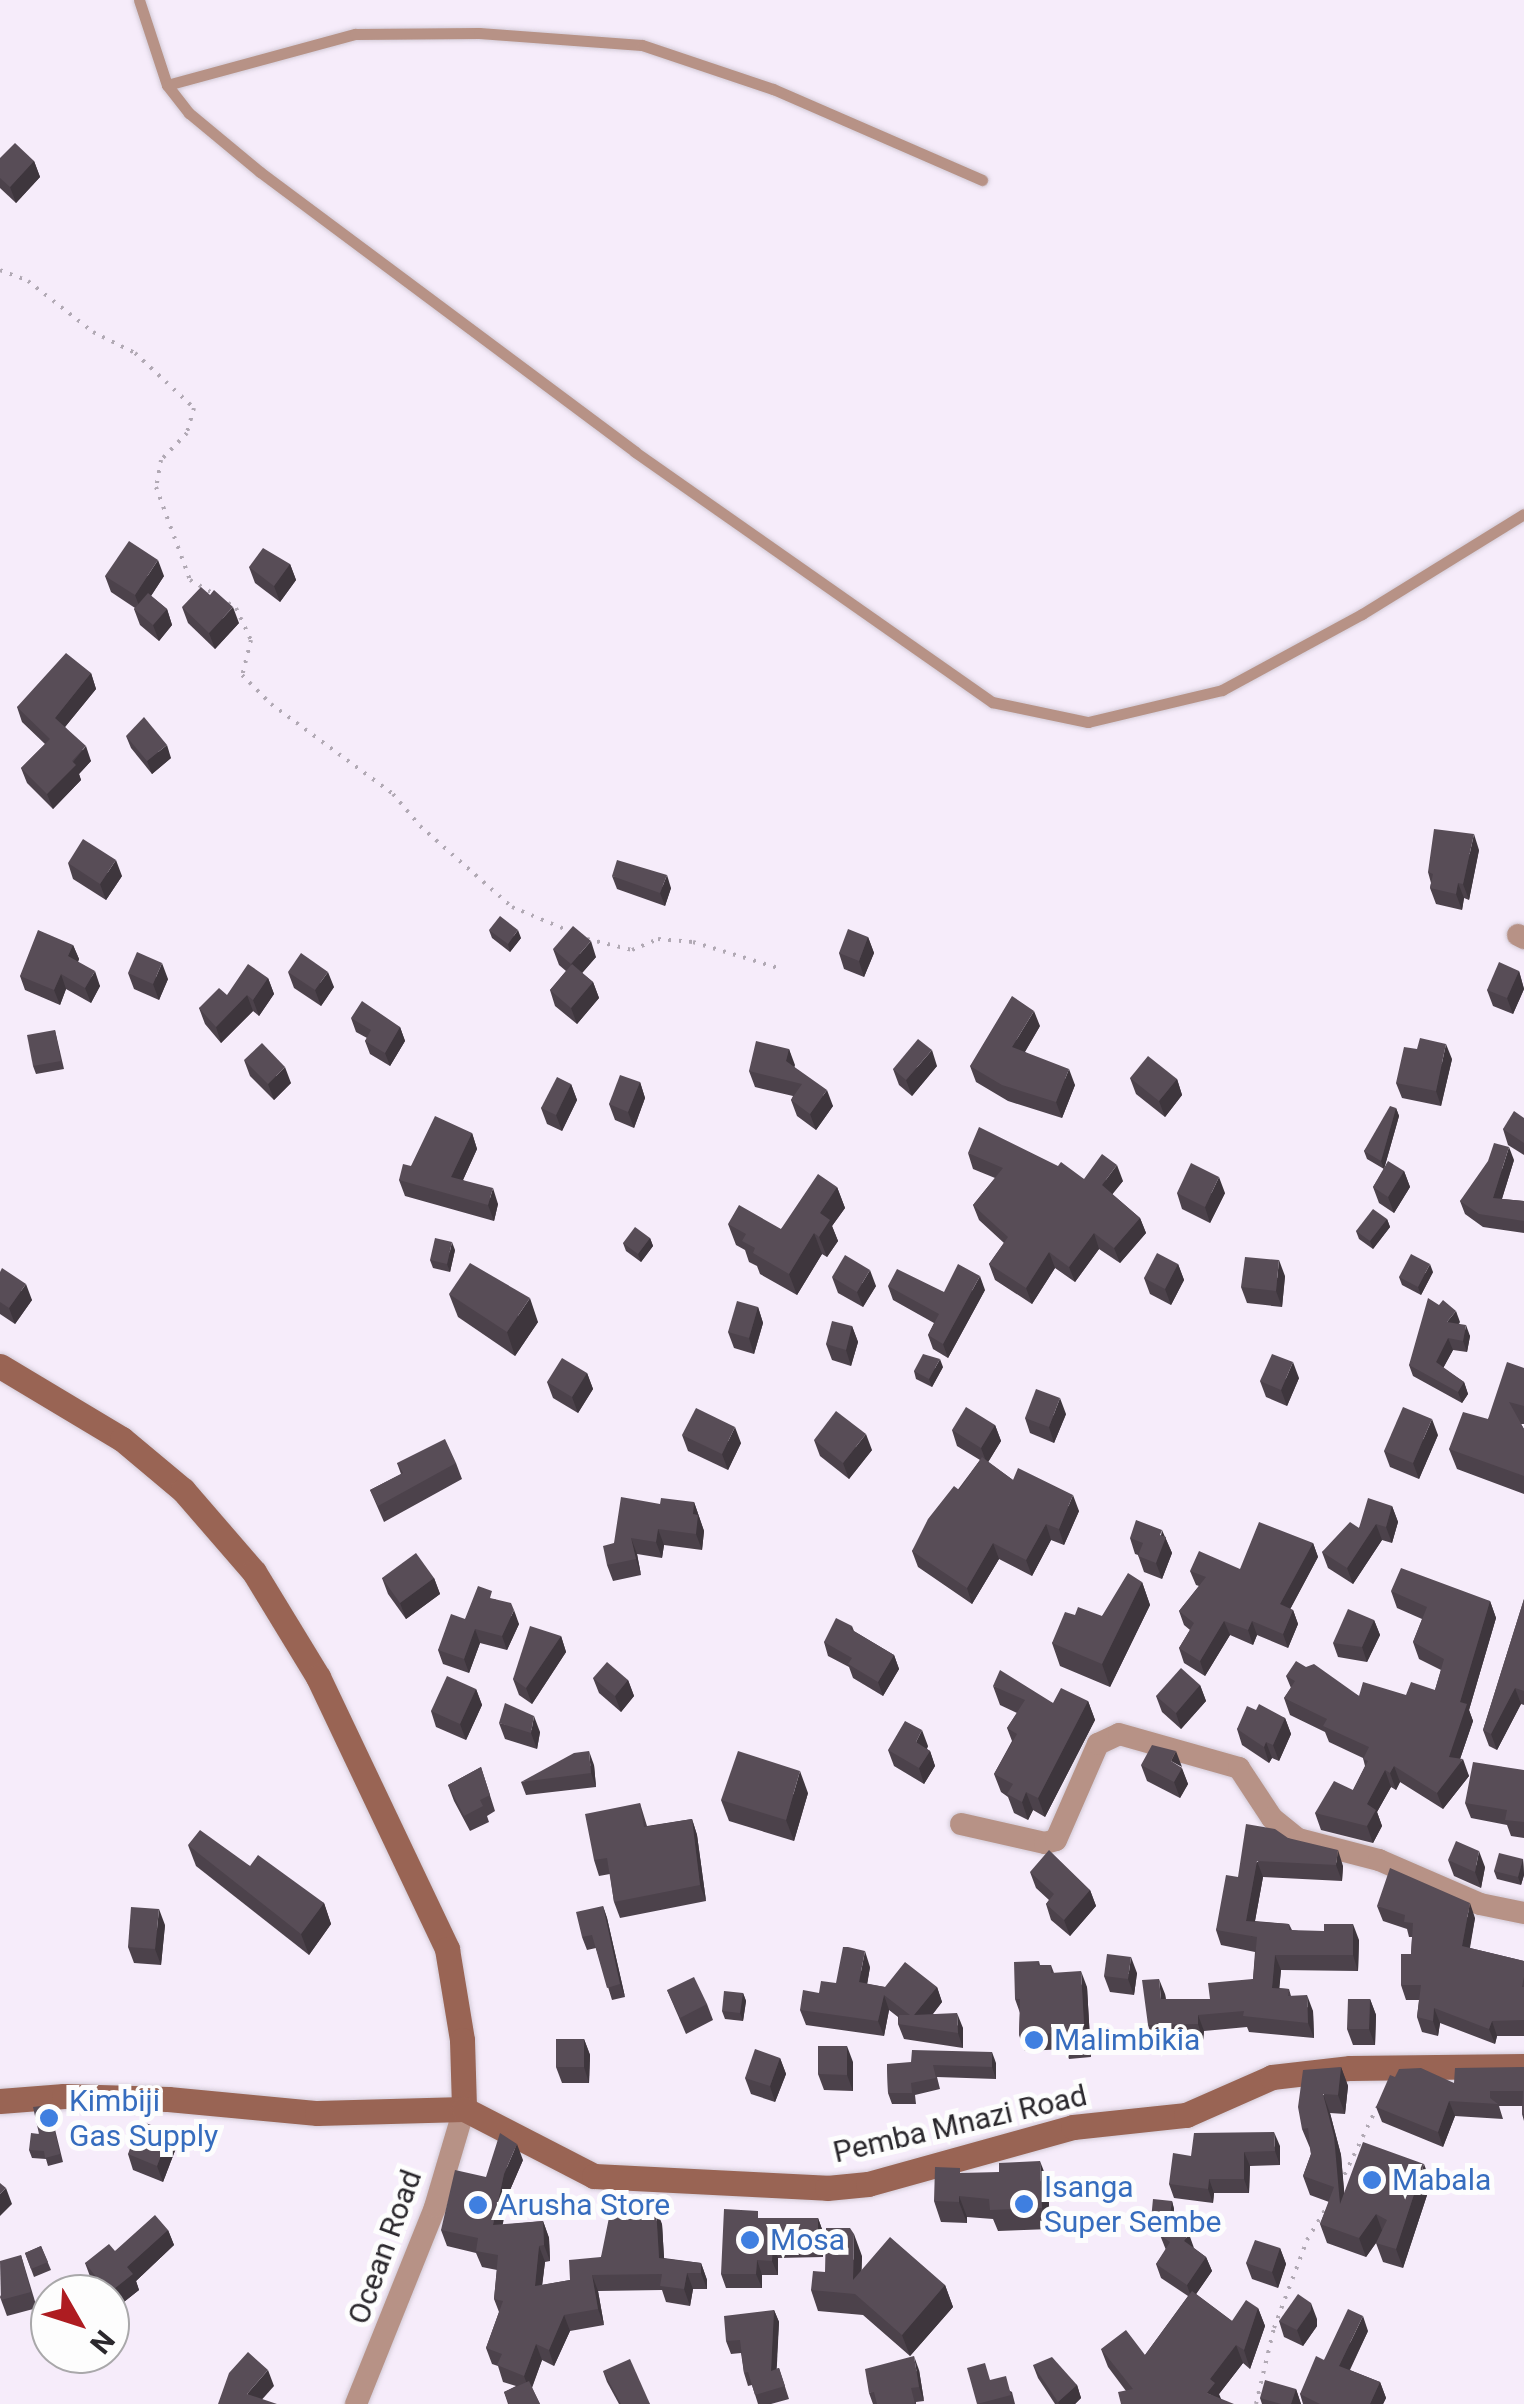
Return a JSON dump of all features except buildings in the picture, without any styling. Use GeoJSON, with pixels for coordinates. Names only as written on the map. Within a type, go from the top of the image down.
{"type":"FeatureCollection","features":[{"type":"Feature","properties":{"kind":"main road"},"geometry":{"type":"LineString","coordinates":[[0,1366],[122,1440],[184,1490],[254,1572],[318,1677],[446,1949],[462,2040],[464,2109]]}},
{"type":"Feature","properties":{"kind":"main road","name":"Pemba Mnazi Road"},"geometry":{"type":"LineString","coordinates":[[0,2101],[64,2096],[168,2099],[317,2113],[464,2109],[594,2176],[827,2188],[868,2184],[1073,2128],[1186,2114],[1272,2078],[1350,2068],[1524,2066]]}},
{"type":"Feature","properties":{"kind":"street"},"geometry":{"type":"LineString","coordinates":[[961,1824],[1044,1843],[1056,1840],[1098,1744],[1119,1734],[1239,1768],[1272,1818],[1298,1838],[1379,1860],[1480,1904],[1524,1913]]}},
{"type":"Feature","properties":{"kind":"street","name":"Ocean Road"},"geometry":{"type":"LineString","coordinates":[[356,2404],[435,2208],[464,2109]]}},
{"type":"Feature","properties":{"kind":"lane"},"geometry":{"type":"LineString","coordinates":[[139,0],[168,85],[190,113],[304,206],[635,452],[992,702],[1088,722],[1222,690],[1362,614],[1524,514]]}},
{"type":"Feature","properties":{"kind":"lane"},"geometry":{"type":"LineString","coordinates":[[168,85],[355,34],[480,33],[642,45],[773,89],[982,180]]}},
{"type":"Feature","properties":{"kind":"path"},"geometry":{"type":"LineString","coordinates":[[0,270],[28,281],[93,332],[135,353],[194,408],[187,433],[161,460],[156,487],[190,580],[236,608],[252,640],[242,676],[271,704],[393,794],[420,826],[512,908],[600,944],[632,950],[658,940],[693,942],[778,968]]}},
{"type":"Feature","properties":{"kind":"path"},"geometry":{"type":"LineString","coordinates":[[1256,2404],[1274,2328],[1307,2240],[1351,2166],[1392,2070]]}},
{"type":"Feature","properties":{"kind":"place","name":"Malimbikia"},"geometry":{"type":"Point","coordinates":[1034,2040]}},
{"type":"Feature","properties":{"kind":"place","name":"Kimbiji Gas Supply"},"geometry":{"type":"Point","coordinates":[49,2118]}},
{"type":"Feature","properties":{"kind":"place","name":"Mabala"},"geometry":{"type":"Point","coordinates":[1372,2180]}},
{"type":"Feature","properties":{"kind":"place","name":"Isanga Super Sembe"},"geometry":{"type":"Point","coordinates":[1024,2204]}},
{"type":"Feature","properties":{"kind":"place","name":"Arusha Store"},"geometry":{"type":"Point","coordinates":[478,2205]}},
{"type":"Feature","properties":{"kind":"place","name":"Mosa"},"geometry":{"type":"Point","coordinates":[750,2240]}}]}
